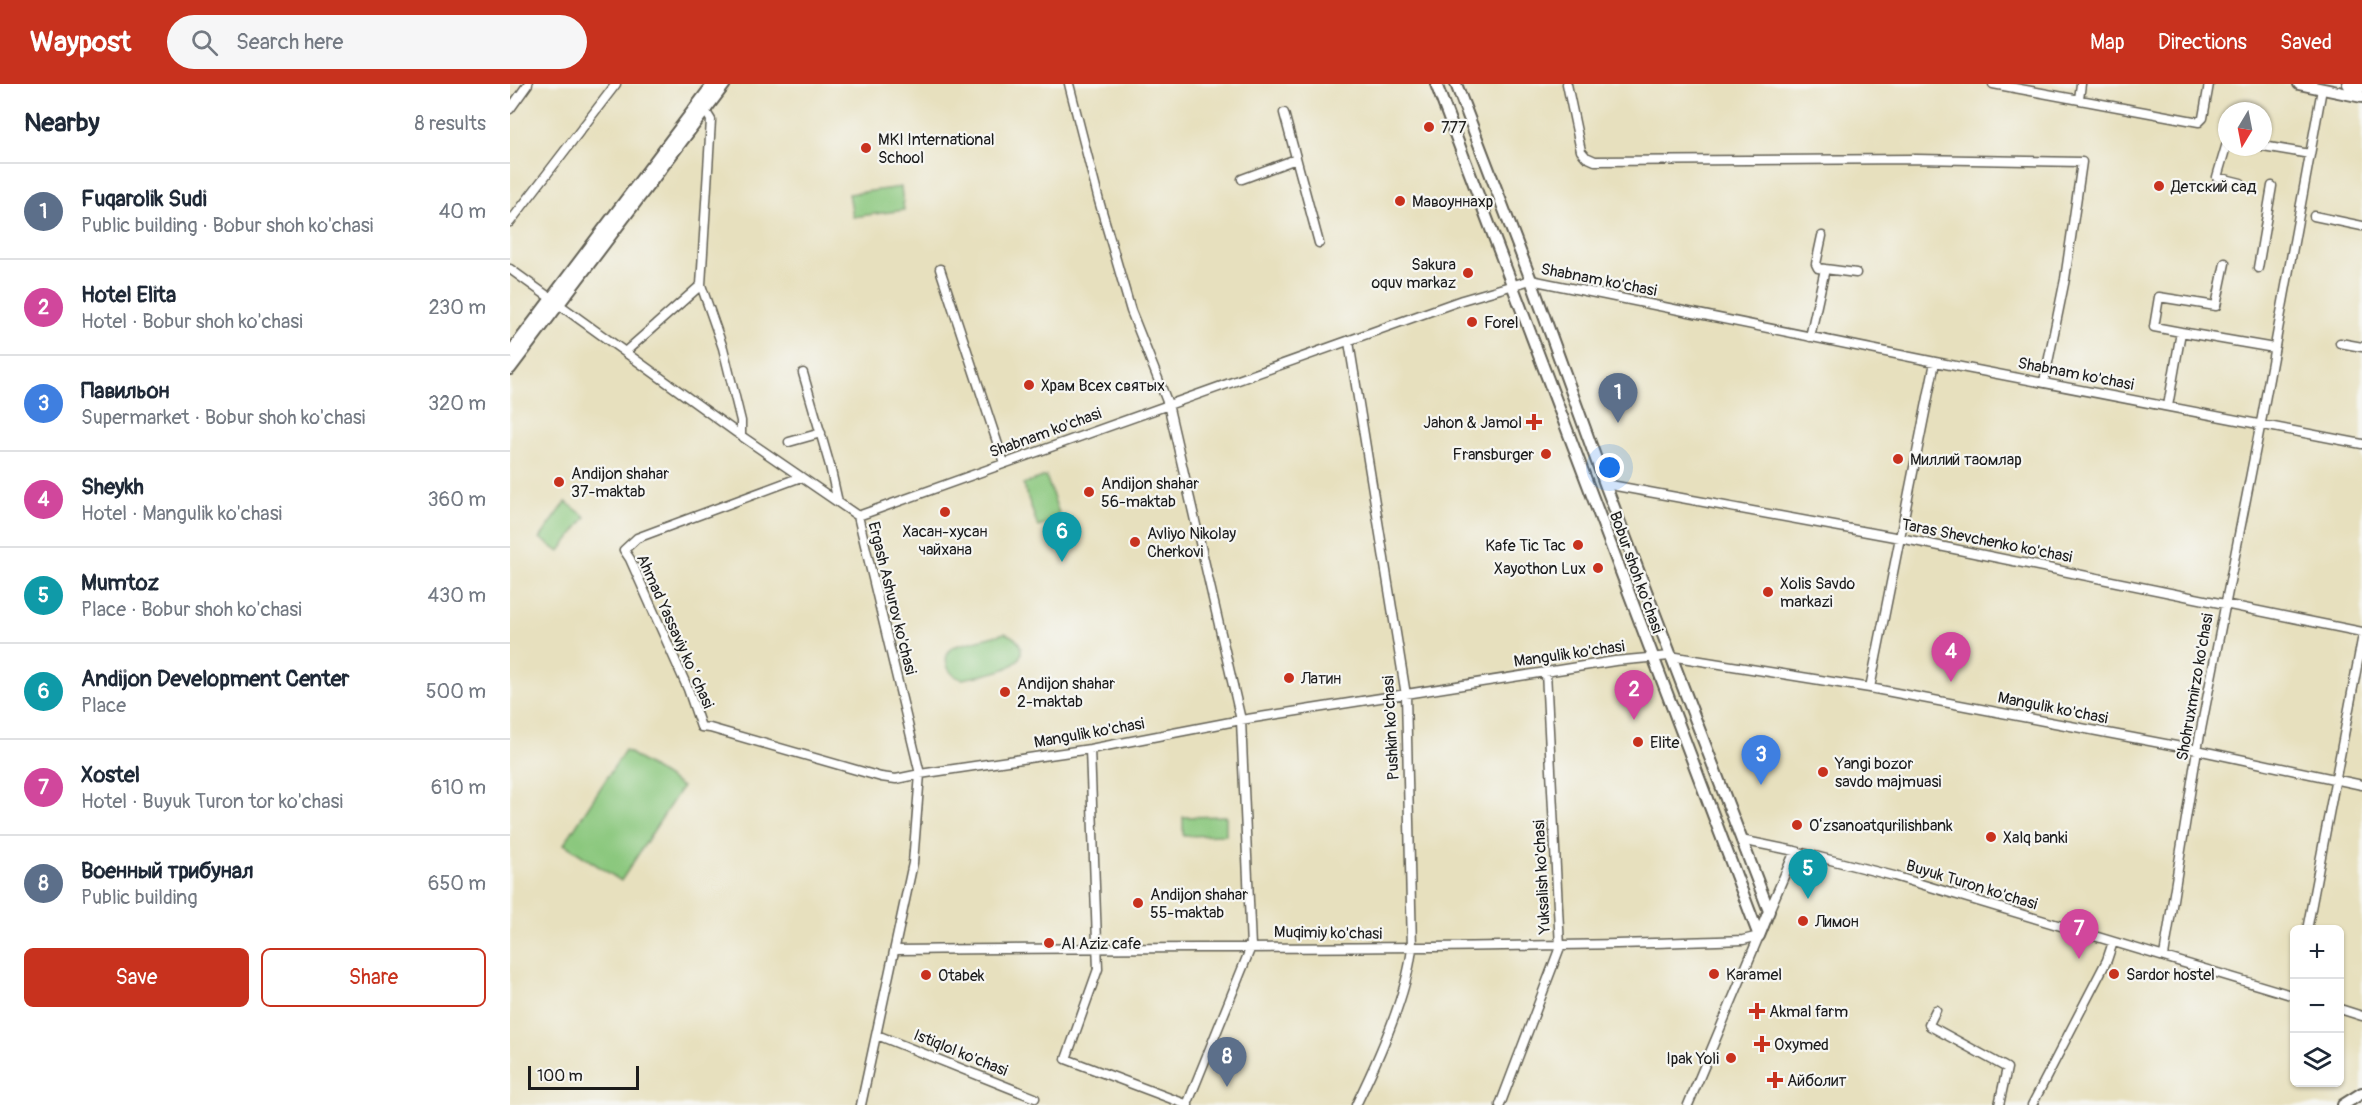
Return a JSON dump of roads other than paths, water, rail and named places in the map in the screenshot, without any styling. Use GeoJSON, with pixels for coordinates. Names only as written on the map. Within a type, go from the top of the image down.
{"type":"FeatureCollection","features":[{"type":"Feature","properties":{"kind":"main road"},"geometry":{"type":"LineString","coordinates":[[510,353],[556,301],[706,112],[724,84]]}},
{"type":"Feature","properties":{"kind":"main road"},"geometry":{"type":"LineString","coordinates":[[510,369],[556,301],[724,84]]}},
{"type":"Feature","properties":{"kind":"main road","name":"Bobur shoh ko'chasi"},"geometry":{"type":"LineString","coordinates":[[1436,84],[1759,936]]}},
{"type":"Feature","properties":{"kind":"main road","name":"Bobur shoh ko'chasi"},"geometry":{"type":"LineString","coordinates":[[1456,84],[1532,280],[1670,656],[1769,911]]}},
{"type":"Feature","properties":{"kind":"main road"},"geometry":{"type":"LineString","coordinates":[[2299,84],[2362,97]]}},
{"type":"Feature","properties":{"kind":"main road"},"geometry":{"type":"LineString","coordinates":[[2348,84],[2362,87]]}},
{"type":"Feature","properties":{"kind":"main road"},"geometry":{"type":"LineString","coordinates":[[1759,936],[1769,911]]}},
{"type":"Feature","properties":{"kind":"main road"},"geometry":{"type":"LineString","coordinates":[[2343,1105],[2362,1093]]}},
{"type":"Feature","properties":{"kind":"street"},"geometry":{"type":"LineString","coordinates":[[510,109],[528,84]]}},
{"type":"Feature","properties":{"kind":"street"},"geometry":{"type":"LineString","coordinates":[[510,222],[616,84]]}},
{"type":"Feature","properties":{"kind":"street"},"geometry":{"type":"LineString","coordinates":[[1069,84],[1099,201],[1131,311],[1168,404],[1240,720],[1251,946],[1187,1105],[1066,1059],[1098,969],[1090,748]]}},
{"type":"Feature","properties":{"kind":"street"},"geometry":{"type":"LineString","coordinates":[[1567,84],[1581,151],[1586,157],[1595,160],[1915,159],[2084,162],[2065,279],[2044,382]]}},
{"type":"Feature","properties":{"kind":"street"},"geometry":{"type":"LineString","coordinates":[[1993,84],[2199,122],[2203,118],[2209,84]]}},
{"type":"Feature","properties":{"kind":"street"},"geometry":{"type":"LineString","coordinates":[[2079,99],[2081,84]]}},
{"type":"Feature","properties":{"kind":"street","name":"Shohruxmirzo ko'chasi"},"geometry":{"type":"LineString","coordinates":[[2164,956],[2197,750],[2322,88]]}},
{"type":"Feature","properties":{"kind":"street"},"geometry":{"type":"LineString","coordinates":[[706,112],[711,120],[701,285],[723,348],[741,421],[741,436]]}},
{"type":"Feature","properties":{"kind":"street"},"geometry":{"type":"LineString","coordinates":[[1284,113],[1319,243]]}},
{"type":"Feature","properties":{"kind":"street"},"geometry":{"type":"LineString","coordinates":[[2272,148],[2310,154]]}},
{"type":"Feature","properties":{"kind":"street"},"geometry":{"type":"LineString","coordinates":[[2223,156],[2217,177],[2241,183]]}},
{"type":"Feature","properties":{"kind":"street"},"geometry":{"type":"LineString","coordinates":[[1242,179],[1296,159]]}},
{"type":"Feature","properties":{"kind":"street"},"geometry":{"type":"LineString","coordinates":[[2258,268],[2272,186]]}},
{"type":"Feature","properties":{"kind":"street"},"geometry":{"type":"LineString","coordinates":[[2314,216],[2362,226]]}},
{"type":"Feature","properties":{"kind":"street"},"geometry":{"type":"LineString","coordinates":[[1822,236],[1816,264],[1818,268],[1856,273]]}},
{"type":"Feature","properties":{"kind":"street"},"geometry":{"type":"LineString","coordinates":[[2225,263],[2216,306],[2159,297],[2154,327],[2274,348]]}},
{"type":"Feature","properties":{"kind":"street","name":"Ergash Ashurov ko'chasi"},"geometry":{"type":"LineString","coordinates":[[510,269],[741,436],[858,516],[920,774],[913,863],[861,1105]]}},
{"type":"Feature","properties":{"kind":"street"},"geometry":{"type":"LineString","coordinates":[[940,269],[1004,463]]}},
{"type":"Feature","properties":{"kind":"street"},"geometry":{"type":"LineString","coordinates":[[1810,337],[1825,269]]}},
{"type":"Feature","properties":{"kind":"street","name":"Shabnam ko'chasi"},"geometry":{"type":"LineString","coordinates":[[858,516],[1462,300],[1532,280],[1935,362],[2362,444]]}},
{"type":"Feature","properties":{"kind":"street"},"geometry":{"type":"LineString","coordinates":[[625,352],[701,285]]}},
{"type":"Feature","properties":{"kind":"street"},"geometry":{"type":"LineString","coordinates":[[2168,406],[2181,332]]}},
{"type":"Feature","properties":{"kind":"street","name":"Pushkin ko'chasi"},"geometry":{"type":"LineString","coordinates":[[1349,342],[1406,695],[1412,948],[1409,974],[1370,1077],[1356,1105]]}},
{"type":"Feature","properties":{"kind":"street"},"geometry":{"type":"LineString","coordinates":[[2340,343],[2362,347]]}},
{"type":"Feature","properties":{"kind":"street"},"geometry":{"type":"LineString","coordinates":[[1870,688],[1935,362]]}},
{"type":"Feature","properties":{"kind":"street"},"geometry":{"type":"LineString","coordinates":[[803,374],[821,433],[838,502]]}},
{"type":"Feature","properties":{"kind":"street"},"geometry":{"type":"LineString","coordinates":[[789,442],[821,433]]}},
{"type":"Feature","properties":{"kind":"street","name":"Ahmad Yassaviy koʻchasi"},"geometry":{"type":"LineString","coordinates":[[801,477],[637,538],[625,547],[624,551],[688,688],[701,728],[710,728],[881,777],[896,779],[920,774]]}},
{"type":"Feature","properties":{"kind":"street","name":"Taras Shevchenko ko'chasi"},"geometry":{"type":"LineString","coordinates":[[1605,484],[1900,538],[2362,632]]}},
{"type":"Feature","properties":{"kind":"street"},"geometry":{"type":"LineString","coordinates":[[2308,925],[2362,640]]}},
{"type":"Feature","properties":{"kind":"street","name":"Mangulik ko'chasi"},"geometry":{"type":"LineString","coordinates":[[920,774],[1090,748],[1240,720],[1546,672],[1670,656],[1870,688],[2197,750],[2362,785]]}},
{"type":"Feature","properties":{"kind":"street","name":"Yuksalish ko'chasi"},"geometry":{"type":"LineString","coordinates":[[1500,1105],[1560,947],[1546,672]]}},
{"type":"Feature","properties":{"kind":"street","name":"Buyuk Turon ko'chasi"},"geometry":{"type":"LineString","coordinates":[[1741,840],[1795,851],[1922,884],[2290,995]]}},
{"type":"Feature","properties":{"kind":"street"},"geometry":{"type":"LineString","coordinates":[[1769,911],[1795,851]]}},
{"type":"Feature","properties":{"kind":"street"},"geometry":{"type":"LineString","coordinates":[[1688,1105],[1759,936]]}},
{"type":"Feature","properties":{"kind":"street","name":"Muqimiy ko'chasi"},"geometry":{"type":"LineString","coordinates":[[896,950],[1251,946],[1560,947],[1743,940],[1759,936]]}},
{"type":"Feature","properties":{"kind":"street"},"geometry":{"type":"LineString","coordinates":[[2032,1105],[2107,960],[2113,942]]}},
{"type":"Feature","properties":{"kind":"street"},"geometry":{"type":"LineString","coordinates":[[1936,1010],[1930,1026],[2007,1068],[1999,1105]]}},
{"type":"Feature","properties":{"kind":"street"},"geometry":{"type":"LineString","coordinates":[[2344,1010],[2362,1016]]}},
{"type":"Feature","properties":{"kind":"street","name":"Istiqlol ko'chasi"},"geometry":{"type":"LineString","coordinates":[[877,1035],[1035,1098]]}},
{"type":"Feature","properties":{"kind":"place","name":"777"},"geometry":{"type":"Point","coordinates":[1429,127]}},
{"type":"Feature","properties":{"kind":"place","name":"MKI International School"},"geometry":{"type":"Point","coordinates":[866,148]}},
{"type":"Feature","properties":{"kind":"place","name":"Детский сад"},"geometry":{"type":"Point","coordinates":[2159,186]}},
{"type":"Feature","properties":{"kind":"place","name":"Мавоуннахр"},"geometry":{"type":"Point","coordinates":[1400,201]}},
{"type":"Feature","properties":{"kind":"place","name":"Sakura oquv markaz"},"geometry":{"type":"Point","coordinates":[1468,273]}},
{"type":"Feature","properties":{"kind":"place","name":"Forel"},"geometry":{"type":"Point","coordinates":[1472,322]}},
{"type":"Feature","properties":{"kind":"place","name":"Храм Всех святых"},"geometry":{"type":"Point","coordinates":[1029,385]}},
{"type":"Feature","properties":{"kind":"place","name":"Jahon & Jamol"},"geometry":{"type":"Point","coordinates":[1534,422]}},
{"type":"Feature","properties":{"kind":"place","name":"Fuqarolik Sudi"},"geometry":{"type":"Point","coordinates":[1618,423]}},
{"type":"Feature","properties":{"kind":"place","name":"Fransburger"},"geometry":{"type":"Point","coordinates":[1546,454]}},
{"type":"Feature","properties":{"kind":"place","name":"Миллий таомлар"},"geometry":{"type":"Point","coordinates":[1898,459]}},
{"type":"Feature","properties":{"kind":"place","name":"Andijon shahar 37-maktab"},"geometry":{"type":"Point","coordinates":[559,482]}},
{"type":"Feature","properties":{"kind":"place","name":"Andijon shahar 56-maktab"},"geometry":{"type":"Point","coordinates":[1089,492]}},
{"type":"Feature","properties":{"kind":"place","name":"Хасан-хусан чайхана"},"geometry":{"type":"Point","coordinates":[945,512]}},
{"type":"Feature","properties":{"kind":"place","name":"Avliyo Nikolay Cherkovi"},"geometry":{"type":"Point","coordinates":[1135,542]}},
{"type":"Feature","properties":{"kind":"place","name":"Kafe Tic Tac"},"geometry":{"type":"Point","coordinates":[1578,545]}},
{"type":"Feature","properties":{"kind":"place","name":"Andijon Development Center"},"geometry":{"type":"Point","coordinates":[1062,562]}},
{"type":"Feature","properties":{"kind":"place","name":"Xayothon Lux"},"geometry":{"type":"Point","coordinates":[1598,568]}},
{"type":"Feature","properties":{"kind":"place","name":"Xolis Savdo markazi"},"geometry":{"type":"Point","coordinates":[1768,592]}},
{"type":"Feature","properties":{"kind":"place","name":"Латин"},"geometry":{"type":"Point","coordinates":[1289,678]}},
{"type":"Feature","properties":{"kind":"place","name":"Sheykh"},"geometry":{"type":"Point","coordinates":[1951,682]}},
{"type":"Feature","properties":{"kind":"place","name":"Andijon shahar 2-maktab"},"geometry":{"type":"Point","coordinates":[1005,692]}},
{"type":"Feature","properties":{"kind":"place","name":"Hotel Elita"},"geometry":{"type":"Point","coordinates":[1634,720]}},
{"type":"Feature","properties":{"kind":"place","name":"Elite"},"geometry":{"type":"Point","coordinates":[1638,742]}},
{"type":"Feature","properties":{"kind":"place","name":"Yangi bozor savdo majmuasi"},"geometry":{"type":"Point","coordinates":[1823,772]}},
{"type":"Feature","properties":{"kind":"place","name":"Павильон"},"geometry":{"type":"Point","coordinates":[1761,785]}},
{"type":"Feature","properties":{"kind":"place","name":"Oʻzsanoatqurilishbank"},"geometry":{"type":"Point","coordinates":[1797,825]}},
{"type":"Feature","properties":{"kind":"place","name":"Xalq banki"},"geometry":{"type":"Point","coordinates":[1991,837]}},
{"type":"Feature","properties":{"kind":"place","name":"Mumtoz"},"geometry":{"type":"Point","coordinates":[1808,899]}},
{"type":"Feature","properties":{"kind":"place","name":"Andijon shahar 55-maktab"},"geometry":{"type":"Point","coordinates":[1138,903]}},
{"type":"Feature","properties":{"kind":"place","name":"Лимон"},"geometry":{"type":"Point","coordinates":[1803,921]}},
{"type":"Feature","properties":{"kind":"place","name":"Al Aziz cafe"},"geometry":{"type":"Point","coordinates":[1049,943]}},
{"type":"Feature","properties":{"kind":"place","name":"Xostel"},"geometry":{"type":"Point","coordinates":[2079,959]}},
{"type":"Feature","properties":{"kind":"place","name":"Karamel"},"geometry":{"type":"Point","coordinates":[1714,974]}},
{"type":"Feature","properties":{"kind":"place","name":"Sardor hostel"},"geometry":{"type":"Point","coordinates":[2114,974]}},
{"type":"Feature","properties":{"kind":"place","name":"Otabek"},"geometry":{"type":"Point","coordinates":[926,975]}},
{"type":"Feature","properties":{"kind":"place","name":"Akmal farm"},"geometry":{"type":"Point","coordinates":[1757,1011]}},
{"type":"Feature","properties":{"kind":"place","name":"Oxymed"},"geometry":{"type":"Point","coordinates":[1762,1044]}},
{"type":"Feature","properties":{"kind":"place","name":"Ipak Yoli"},"geometry":{"type":"Point","coordinates":[1731,1058]}},
{"type":"Feature","properties":{"kind":"place","name":"Айболит"},"geometry":{"type":"Point","coordinates":[1775,1080]}},
{"type":"Feature","properties":{"kind":"place","name":"Военный трибунал"},"geometry":{"type":"Point","coordinates":[1227,1087]}}]}
